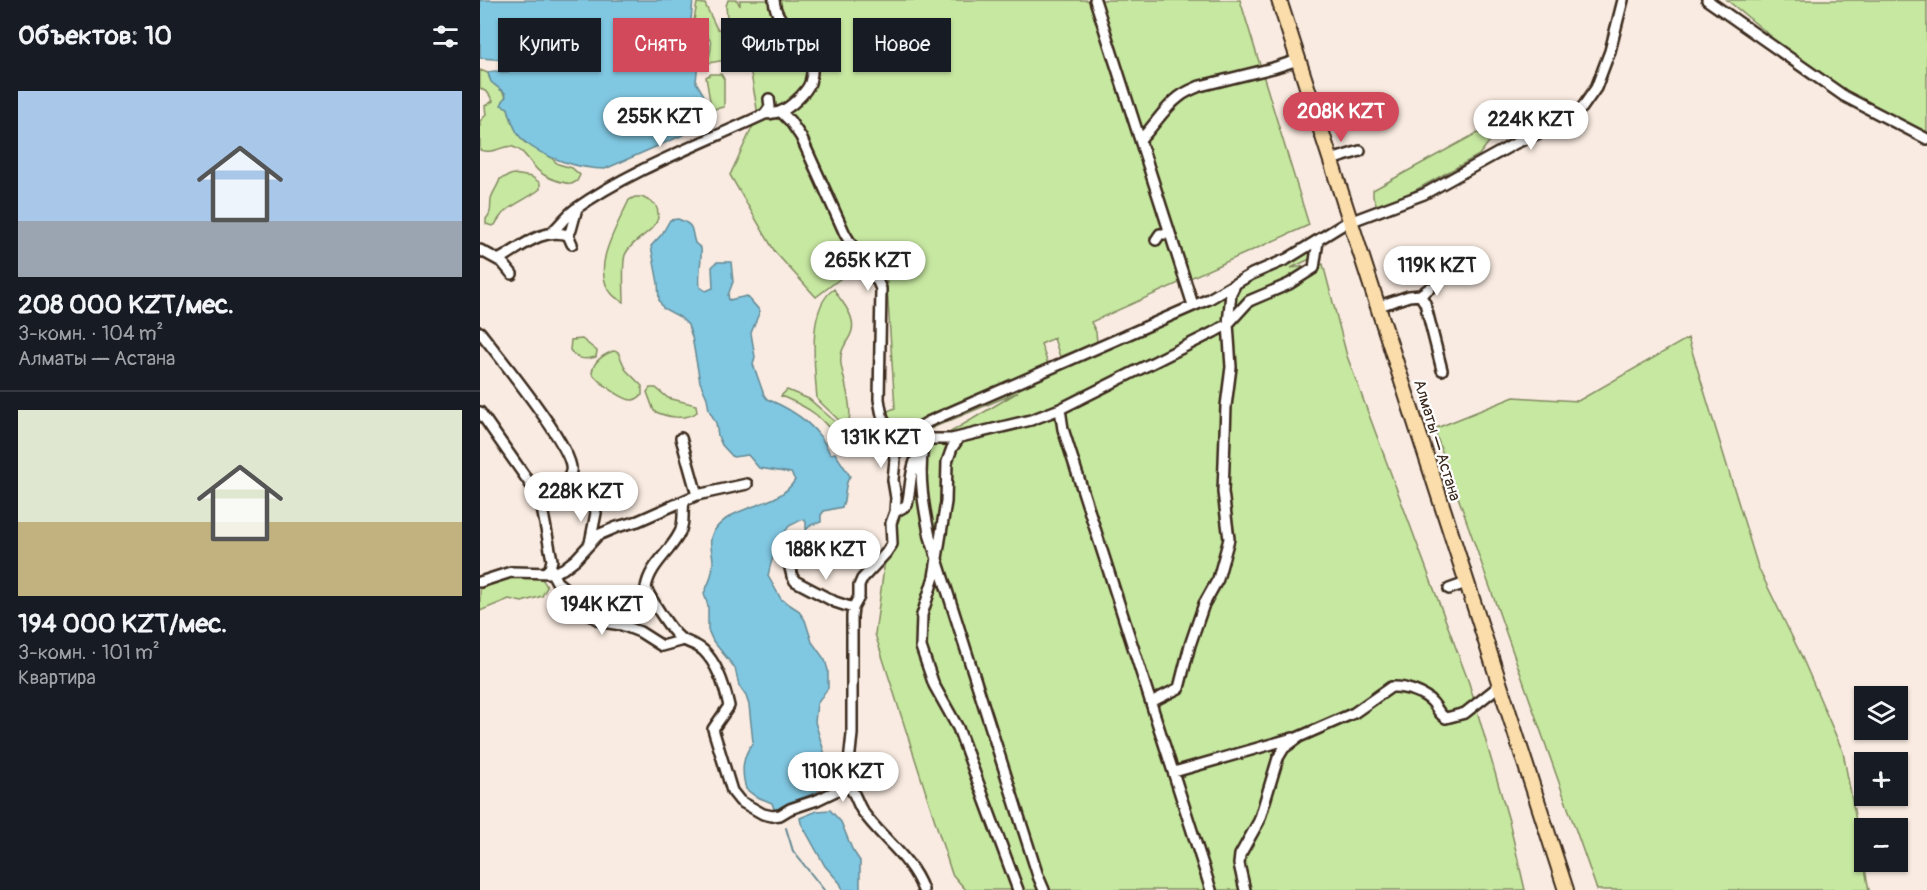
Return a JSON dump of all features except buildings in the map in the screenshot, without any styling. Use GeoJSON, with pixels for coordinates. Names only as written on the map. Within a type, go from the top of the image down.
{"type":"FeatureCollection","features":[{"type":"Feature","properties":{"kind":"highway","name":"Алматы — Астана"},"geometry":{"type":"LineString","coordinates":[[1279,0],[1566,890]]}},
{"type":"Feature","properties":{"kind":"street"},"geometry":{"type":"LineString","coordinates":[[498,260],[532,239],[551,233],[577,208],[597,195],[765,114],[781,112],[809,85],[812,59],[808,44],[786,26],[775,13],[774,0]]}},
{"type":"Feature","properties":{"kind":"street"},"geometry":{"type":"LineString","coordinates":[[1095,0],[1193,305]]}},
{"type":"Feature","properties":{"kind":"street"},"geometry":{"type":"LineString","coordinates":[[781,112],[801,137],[845,234],[881,289],[879,399],[885,425],[890,431],[922,428],[928,422],[1004,387],[1193,305],[1252,274],[1287,259],[1351,221],[1424,194],[1516,143],[1562,123],[1577,113],[1589,99],[1611,51],[1623,0]]}},
{"type":"Feature","properties":{"kind":"street"},"geometry":{"type":"LineString","coordinates":[[1707,0],[1844,96],[1927,140]]}},
{"type":"Feature","properties":{"kind":"street"},"geometry":{"type":"LineString","coordinates":[[1141,139],[1172,103],[1186,93],[1200,86],[1298,60]]}},
{"type":"Feature","properties":{"kind":"street"},"geometry":{"type":"LineString","coordinates":[[765,114],[770,107],[770,99]]}},
{"type":"Feature","properties":{"kind":"street"},"geometry":{"type":"LineString","coordinates":[[1331,160],[1360,151]]}},
{"type":"Feature","properties":{"kind":"street"},"geometry":{"type":"LineString","coordinates":[[551,233],[570,240],[577,208]]}},
{"type":"Feature","properties":{"kind":"street"},"geometry":{"type":"LineString","coordinates":[[1156,240],[1160,234],[1170,234]]}},
{"type":"Feature","properties":{"kind":"street"},"geometry":{"type":"LineString","coordinates":[[895,512],[907,505],[915,458],[926,443],[959,438],[1031,420],[1060,409],[1228,324],[1249,301],[1289,284],[1314,268],[1318,241]]}},
{"type":"Feature","properties":{"kind":"street"},"geometry":{"type":"LineString","coordinates":[[480,250],[509,268],[512,274]]}},
{"type":"Feature","properties":{"kind":"street"},"geometry":{"type":"LineString","coordinates":[[1150,702],[1179,688],[1190,645],[1204,604],[1218,579],[1229,539],[1223,492],[1226,406],[1231,368],[1228,324],[1234,285]]}},
{"type":"Feature","properties":{"kind":"street"},"geometry":{"type":"LineString","coordinates":[[1379,306],[1409,296],[1420,295],[1430,288]]}},
{"type":"Feature","properties":{"kind":"street"},"geometry":{"type":"LineString","coordinates":[[1420,295],[1425,303],[1442,370]]}},
{"type":"Feature","properties":{"kind":"street"},"geometry":{"type":"LineString","coordinates":[[480,332],[549,425],[570,460],[571,469],[568,477],[540,498]]}},
{"type":"Feature","properties":{"kind":"street"},"geometry":{"type":"LineString","coordinates":[[1060,409],[1063,429],[1211,890]]}},
{"type":"Feature","properties":{"kind":"street"},"geometry":{"type":"LineString","coordinates":[[480,412],[540,498],[552,560],[549,573]]}},
{"type":"Feature","properties":{"kind":"street"},"geometry":{"type":"LineString","coordinates":[[922,428],[929,436],[921,458],[923,498],[930,537],[1044,890]]}},
{"type":"Feature","properties":{"kind":"street"},"geometry":{"type":"LineString","coordinates":[[684,501],[681,531],[653,570],[646,588],[679,638],[699,646],[706,653],[725,690],[729,706],[713,729],[730,785],[740,801],[763,814],[777,816],[830,795],[845,785],[852,734],[853,685],[850,642],[853,608],[859,597],[859,586],[862,579],[892,544],[891,523],[896,498],[893,480],[895,460],[892,438],[894,431]]}},
{"type":"Feature","properties":{"kind":"street"},"geometry":{"type":"LineString","coordinates":[[681,438],[697,495]]}},
{"type":"Feature","properties":{"kind":"street"},"geometry":{"type":"LineString","coordinates":[[959,438],[947,462],[946,502],[938,558],[922,615],[921,647],[934,684],[958,728],[1018,890]]}},
{"type":"Feature","properties":{"kind":"street"},"geometry":{"type":"LineString","coordinates":[[480,582],[511,572],[549,573],[563,568],[576,559],[598,535],[638,521],[697,495],[747,484]]}},
{"type":"Feature","properties":{"kind":"street"},"geometry":{"type":"LineString","coordinates":[[590,544],[596,513],[593,501]]}},
{"type":"Feature","properties":{"kind":"street"},"geometry":{"type":"LineString","coordinates":[[789,564],[795,581],[846,607],[853,608]]}},
{"type":"Feature","properties":{"kind":"street"},"geometry":{"type":"LineString","coordinates":[[549,573],[573,595],[587,614],[598,621],[631,629],[662,646],[679,638]]}},
{"type":"Feature","properties":{"kind":"street"},"geometry":{"type":"LineString","coordinates":[[1449,589],[1466,583]]}},
{"type":"Feature","properties":{"kind":"street"},"geometry":{"type":"LineString","coordinates":[[1174,772],[1299,737],[1348,716],[1391,687],[1410,689],[1424,696],[1431,700],[1443,717],[1450,718],[1465,713],[1499,686]]}},
{"type":"Feature","properties":{"kind":"street"},"geometry":{"type":"LineString","coordinates":[[1245,890],[1239,864],[1240,855],[1259,821],[1278,758],[1284,748],[1299,737]]}},
{"type":"Feature","properties":{"kind":"street"},"geometry":{"type":"LineString","coordinates":[[845,785],[852,789],[864,814],[901,852],[923,890]]}},
{"type":"Feature","properties":{"kind":"green space"},"geometry":{"type":"Polygon","coordinates":[[[728,0],[737,0],[740,6],[740,0],[1240,0],[1309,225],[1091,322],[1096,332],[1097,342],[1060,357],[1054,338],[1041,344],[1048,364],[915,423],[894,429],[883,413],[895,408],[885,256],[862,262],[816,297],[775,252],[730,175],[758,115],[751,72],[841,72],[841,18],[727,18],[728,0]]]}},
{"type":"Feature","properties":{"kind":"green space"},"geometry":{"type":"Polygon","coordinates":[[[1727,0],[1927,0],[1927,141],[1853,101],[1766,42],[1771,36],[1727,0]]]}},
{"type":"Feature","properties":{"kind":"green space"},"geometry":{"type":"Polygon","coordinates":[[[697,3],[705,4],[717,29],[721,30],[721,61],[709,63],[711,45],[709,18],[694,18],[697,3]]]}},
{"type":"Feature","properties":{"kind":"green space"},"geometry":{"type":"Polygon","coordinates":[[[480,70],[488,73],[491,80],[506,96],[503,100],[524,142],[549,156],[558,164],[572,168],[580,175],[577,181],[572,184],[556,181],[546,176],[522,152],[513,147],[490,151],[480,150],[480,121],[486,115],[485,106],[493,101],[488,93],[480,88],[480,70]]]}},
{"type":"Feature","properties":{"kind":"green space"},"geometry":{"type":"Polygon","coordinates":[[[711,74],[721,74],[724,79],[724,107],[713,109],[711,107],[706,77],[711,74]]]}},
{"type":"Feature","properties":{"kind":"green space"},"geometry":{"type":"Polygon","coordinates":[[[1477,133],[1486,134],[1489,142],[1479,155],[1403,197],[1386,205],[1377,205],[1373,197],[1373,190],[1477,133]]]}},
{"type":"Feature","properties":{"kind":"green space"},"geometry":{"type":"Polygon","coordinates":[[[513,174],[532,177],[540,183],[540,189],[509,208],[495,225],[486,224],[492,197],[500,179],[513,174]]]}},
{"type":"Feature","properties":{"kind":"green space"},"geometry":{"type":"Polygon","coordinates":[[[642,197],[655,204],[658,213],[654,226],[629,248],[625,255],[624,302],[613,295],[606,284],[603,272],[604,260],[629,200],[642,197]]]}},
{"type":"Feature","properties":{"kind":"green space"},"geometry":{"type":"Polygon","coordinates":[[[1314,242],[1312,258],[1291,268],[1323,264],[1347,356],[1469,683],[1509,821],[1525,890],[966,890],[952,874],[875,634],[886,553],[922,449],[1018,392],[930,429],[925,425],[1050,371],[1052,373],[1193,305],[1314,242]]]}},
{"type":"Feature","properties":{"kind":"green space"},"geometry":{"type":"Polygon","coordinates":[[[834,289],[849,312],[853,327],[841,357],[850,414],[846,427],[817,399],[814,356],[816,324],[825,298],[834,289]]]}},
{"type":"Feature","properties":{"kind":"green space"},"geometry":{"type":"Polygon","coordinates":[[[1688,338],[1758,567],[1801,655],[1843,752],[1855,818],[1854,872],[1866,872],[1869,890],[1597,890],[1434,429],[1514,397],[1578,401],[1688,338]]]}},
{"type":"Feature","properties":{"kind":"green space"},"geometry":{"type":"Polygon","coordinates":[[[582,339],[597,351],[596,357],[581,358],[575,356],[570,350],[571,340],[582,339]]]}},
{"type":"Feature","properties":{"kind":"green space"},"geometry":{"type":"Polygon","coordinates":[[[613,351],[618,352],[626,370],[642,386],[642,395],[637,399],[629,399],[617,394],[592,373],[599,359],[613,351]]]}},
{"type":"Feature","properties":{"kind":"green space"},"geometry":{"type":"Polygon","coordinates":[[[650,388],[656,388],[668,398],[696,405],[697,412],[676,417],[654,411],[647,392],[650,388]]]}},
{"type":"Feature","properties":{"kind":"green space"},"geometry":{"type":"Polygon","coordinates":[[[787,390],[809,399],[847,432],[847,436],[841,437],[811,411],[781,396],[787,390]]]}},
{"type":"Feature","properties":{"kind":"green space"},"geometry":{"type":"Polygon","coordinates":[[[511,576],[537,576],[547,587],[542,596],[522,602],[509,599],[480,611],[480,589],[511,576]]]}},
{"type":"Feature","properties":{"kind":"water"},"geometry":{"type":"Polygon","coordinates":[[[480,0],[693,0],[691,18],[613,18],[613,72],[697,72],[696,82],[709,104],[708,119],[699,128],[605,169],[574,165],[552,158],[525,142],[514,126],[508,108],[501,105],[506,96],[505,93],[491,82],[488,73],[493,71],[601,72],[601,18],[498,18],[498,59],[480,58],[480,0]]]}},
{"type":"Feature","properties":{"kind":"water"},"geometry":{"type":"Polygon","coordinates":[[[678,219],[690,226],[695,243],[701,248],[700,287],[706,291],[713,288],[712,267],[717,262],[731,262],[733,282],[728,295],[729,300],[747,296],[760,311],[751,333],[755,357],[753,364],[764,395],[767,399],[796,414],[812,427],[830,454],[835,453],[850,476],[846,484],[842,507],[824,511],[821,515],[821,522],[811,525],[806,530],[806,522],[803,519],[789,526],[781,538],[783,545],[774,556],[769,571],[768,576],[781,599],[798,610],[805,620],[812,642],[825,660],[828,670],[828,688],[817,704],[815,722],[827,761],[821,789],[776,810],[772,803],[755,796],[746,789],[743,776],[744,764],[753,742],[749,705],[739,686],[735,668],[713,641],[708,630],[708,606],[704,593],[712,570],[711,542],[714,531],[733,515],[778,496],[795,480],[791,473],[759,468],[748,455],[733,457],[722,445],[700,382],[688,325],[680,317],[663,308],[659,300],[651,246],[662,234],[670,220],[678,219]]]}},
{"type":"Feature","properties":{"kind":"water"},"geometry":{"type":"Polygon","coordinates":[[[830,810],[841,822],[852,849],[860,861],[860,890],[843,890],[825,866],[801,823],[800,818],[817,811],[830,810]]]}},
{"type":"Feature","properties":{"kind":"waterway"},"geometry":{"type":"LineString","coordinates":[[786,828],[793,851],[824,890]]}}]}
